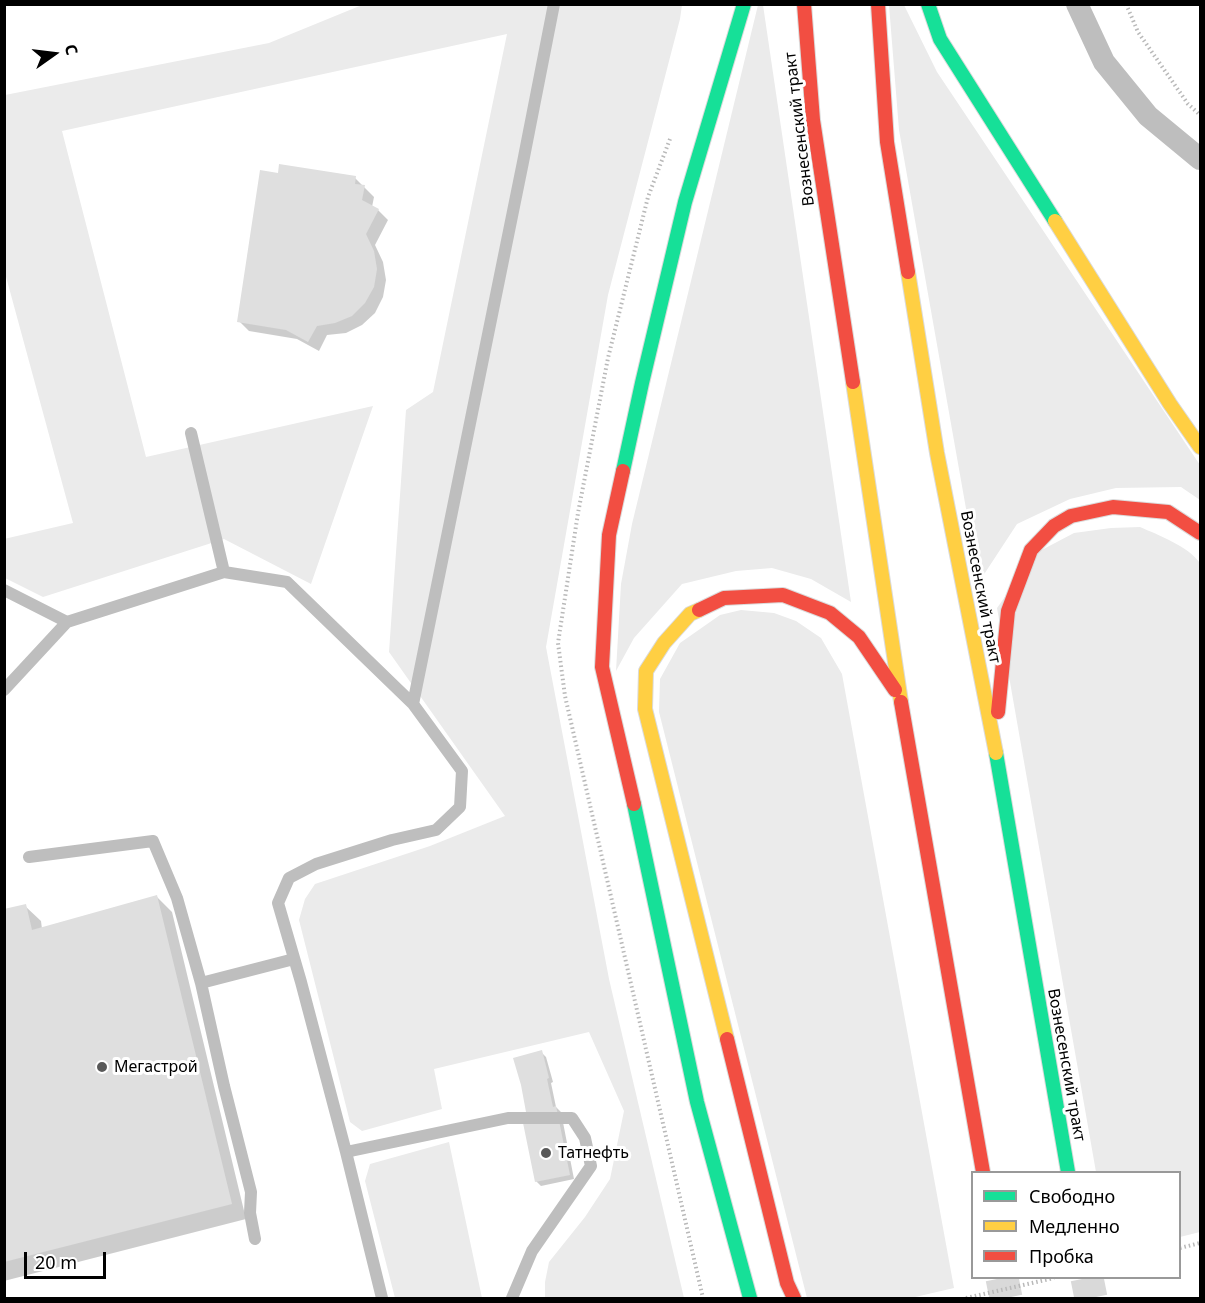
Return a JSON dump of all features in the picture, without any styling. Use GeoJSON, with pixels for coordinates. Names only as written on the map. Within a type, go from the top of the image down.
{"type":"FeatureCollection","features":[{"type":"Feature","properties":{"kind":"main road"},"geometry":{"type":"LineString","coordinates":[[744,4],[684,202],[609,536],[602,667],[632,792],[697,1102],[750,1299]]}},
{"type":"Feature","properties":{"kind":"main road","name":"Вознесенский тракт"},"geometry":{"type":"LineString","coordinates":[[804,4],[813,120],[900,697],[983,1171]]}},
{"type":"Feature","properties":{"kind":"main road","name":"Вознесенский тракт"},"geometry":{"type":"LineString","coordinates":[[878,4],[886,142],[938,453],[994,750],[1068,1171]]}},
{"type":"Feature","properties":{"kind":"main road"},"geometry":{"type":"LineString","coordinates":[[928,4],[940,39],[1170,404],[1200,447]]}},
{"type":"Feature","properties":{"kind":"main road"},"geometry":{"type":"LineString","coordinates":[[994,750],[1008,611],[1031,550],[1054,526],[1071,516],[1113,507],[1168,512],[1200,533]]}},
{"type":"Feature","properties":{"kind":"main road"},"geometry":{"type":"LineString","coordinates":[[794,1299],[787,1283],[645,709],[646,671],[664,643],[690,614],[724,598],[783,595],[830,613],[859,637],[900,697]]}},
{"type":"Feature","properties":{"kind":"street"},"geometry":{"type":"LineString","coordinates":[[1077,4],[1104,62],[1148,116],[1200,159]]}},
{"type":"Feature","properties":{"kind":"lane"},"geometry":{"type":"LineString","coordinates":[[413,704],[554,4]]}},
{"type":"Feature","properties":{"kind":"lane"},"geometry":{"type":"LineString","coordinates":[[191,433],[224,572]]}},
{"type":"Feature","properties":{"kind":"lane"},"geometry":{"type":"LineString","coordinates":[[4,690],[67,622],[224,572],[287,582],[413,704],[462,771],[460,807],[436,830],[392,840],[316,864],[289,878],[278,903],[346,1152],[382,1299]]}},
{"type":"Feature","properties":{"kind":"lane"},"geometry":{"type":"LineString","coordinates":[[4,590],[67,622]]}},
{"type":"Feature","properties":{"kind":"lane"},"geometry":{"type":"LineString","coordinates":[[29,857],[153,841],[177,898],[201,983],[251,1192],[250,1214],[255,1239]]}},
{"type":"Feature","properties":{"kind":"lane"},"geometry":{"type":"LineString","coordinates":[[201,983],[294,959]]}},
{"type":"Feature","properties":{"kind":"lane"},"geometry":{"type":"LineString","coordinates":[[346,1152],[508,1118],[572,1118],[585,1138],[591,1167],[532,1251],[512,1299]]}},
{"type":"Feature","properties":{"kind":"path"},"geometry":{"type":"LineString","coordinates":[[1126,4],[1138,32],[1188,104],[1200,115]]}},
{"type":"Feature","properties":{"kind":"path"},"geometry":{"type":"LineString","coordinates":[[1181,1247],[1200,1242]]}},
{"type":"Feature","properties":{"kind":"path"},"geometry":{"type":"LineString","coordinates":[[966,1299],[1050,1279]]}},
{"type":"Feature","properties":{"kind":"shaded area"},"geometry":{"type":"Polygon","coordinates":[[[362,5],[682,5],[608,295],[546,647],[609,979],[684,1298],[545,1298],[549,1262],[585,1217],[610,1179],[624,1111],[589,1032],[434,1069],[442,1109],[362,1131],[350,1122],[299,920],[305,899],[315,884],[430,846],[505,816],[389,652],[406,410],[433,392],[507,34],[62,131],[146,457],[373,406],[311,584],[224,539],[43,597],[5,578],[4,539],[73,523],[5,273],[5,95],[269,43],[362,5]]]}},
{"type":"Feature","properties":{"kind":"shaded area"},"geometry":{"type":"Polygon","coordinates":[[[758,5],[763,5],[851,602],[811,579],[772,568],[736,571],[682,584],[634,638],[616,671],[621,584],[632,524],[758,5]]]}},
{"type":"Feature","properties":{"kind":"shaded area"},"geometry":{"type":"Polygon","coordinates":[[[889,5],[904,5],[937,72],[1200,465],[1200,500],[1181,487],[1116,488],[1070,499],[1017,524],[979,582],[899,130],[889,5]]]}},
{"type":"Feature","properties":{"kind":"shaded area"},"geometry":{"type":"Polygon","coordinates":[[[1140,527],[1180,546],[1200,563],[1200,1232],[1181,1237],[1181,1171],[1096,1171],[997,608],[1036,553],[1074,533],[1140,527]]]}},
{"type":"Feature","properties":{"kind":"shaded area"},"geometry":{"type":"Polygon","coordinates":[[[741,610],[774,613],[796,621],[821,638],[842,674],[954,1288],[911,1298],[807,1298],[659,712],[660,679],[680,643],[720,615],[741,610]]]}},
{"type":"Feature","properties":{"kind":"shaded area"},"geometry":{"type":"Polygon","coordinates":[[[449,1142],[482,1298],[395,1298],[365,1181],[370,1164],[449,1142]]]}},
{"type":"Feature","properties":{"kind":"building"},"geometry":{"type":"Polygon","coordinates":[[[279,164],[356,176],[355,184],[365,185],[362,200],[379,209],[366,234],[374,251],[377,269],[374,287],[365,303],[352,316],[335,323],[317,326],[308,342],[286,330],[237,322],[260,170],[278,173],[279,164]]]}},
{"type":"Feature","properties":{"kind":"building","name":"Мегастрой"},"geometry":{"type":"Polygon","coordinates":[[[157,895],[232,1204],[4,1262],[4,909],[26,904],[32,930],[157,895]]]}},
{"type":"Feature","properties":{"kind":"building"},"geometry":{"type":"Polygon","coordinates":[[[542,1050],[570,1175],[535,1182],[521,1113],[526,1112],[513,1058],[542,1050]]]}},
{"type":"Feature","properties":{"kind":"tunnel"},"geometry":{"type":"LineString","coordinates":[[1002,1279],[1006,1298]]}},
{"type":"Feature","properties":{"kind":"tunnel"},"geometry":{"type":"LineString","coordinates":[[1087,1279],[1091,1298]]}},
{"type":"Feature","properties":{"kind":"traffic: fast"},"geometry":{"type":"LineString","coordinates":[[623,471],[685,202],[744,4]]}},
{"type":"Feature","properties":{"kind":"traffic: fast"},"geometry":{"type":"LineString","coordinates":[[928,4],[940,39],[1055,221]]}},
{"type":"Feature","properties":{"kind":"traffic: fast"},"geometry":{"type":"LineString","coordinates":[[996,753],[1068,1171]]}},
{"type":"Feature","properties":{"kind":"traffic: fast"},"geometry":{"type":"LineString","coordinates":[[634,804],[697,1102],[750,1298]]}},
{"type":"Feature","properties":{"kind":"traffic: slow"},"geometry":{"type":"LineString","coordinates":[[1055,221],[1170,404],[1200,447]]}},
{"type":"Feature","properties":{"kind":"traffic: slow"},"geometry":{"type":"LineString","coordinates":[[908,272],[937,453],[996,753]]}},
{"type":"Feature","properties":{"kind":"traffic: slow"},"geometry":{"type":"LineString","coordinates":[[853,382],[901,702]]}},
{"type":"Feature","properties":{"kind":"traffic: slow"},"geometry":{"type":"LineString","coordinates":[[699,610],[690,614],[664,643],[646,671],[645,709],[727,1039]]}},
{"type":"Feature","properties":{"kind":"traffic: jam"},"geometry":{"type":"LineString","coordinates":[[804,4],[813,120],[853,382]]}},
{"type":"Feature","properties":{"kind":"traffic: jam"},"geometry":{"type":"LineString","coordinates":[[878,4],[887,142],[908,272]]}},
{"type":"Feature","properties":{"kind":"traffic: jam"},"geometry":{"type":"LineString","coordinates":[[623,471],[609,535],[602,667],[634,804]]}},
{"type":"Feature","properties":{"kind":"traffic: jam"},"geometry":{"type":"LineString","coordinates":[[998,712],[1008,611],[1031,550],[1054,526],[1071,516],[1113,507],[1168,512],[1200,533]]}},
{"type":"Feature","properties":{"kind":"traffic: jam"},"geometry":{"type":"LineString","coordinates":[[699,610],[724,598],[783,595],[830,613],[859,637],[895,690]]}},
{"type":"Feature","properties":{"kind":"traffic: jam"},"geometry":{"type":"LineString","coordinates":[[901,702],[983,1171]]}},
{"type":"Feature","properties":{"kind":"traffic: jam"},"geometry":{"type":"LineString","coordinates":[[727,1039],[787,1283],[794,1298]]}},
{"type":"Feature","properties":{"kind":"place","name":"Мегастрой"},"geometry":{"type":"Point","coordinates":[102,1067]}},
{"type":"Feature","properties":{"kind":"place","name":"Татнефть"},"geometry":{"type":"Point","coordinates":[546,1153]}}]}
